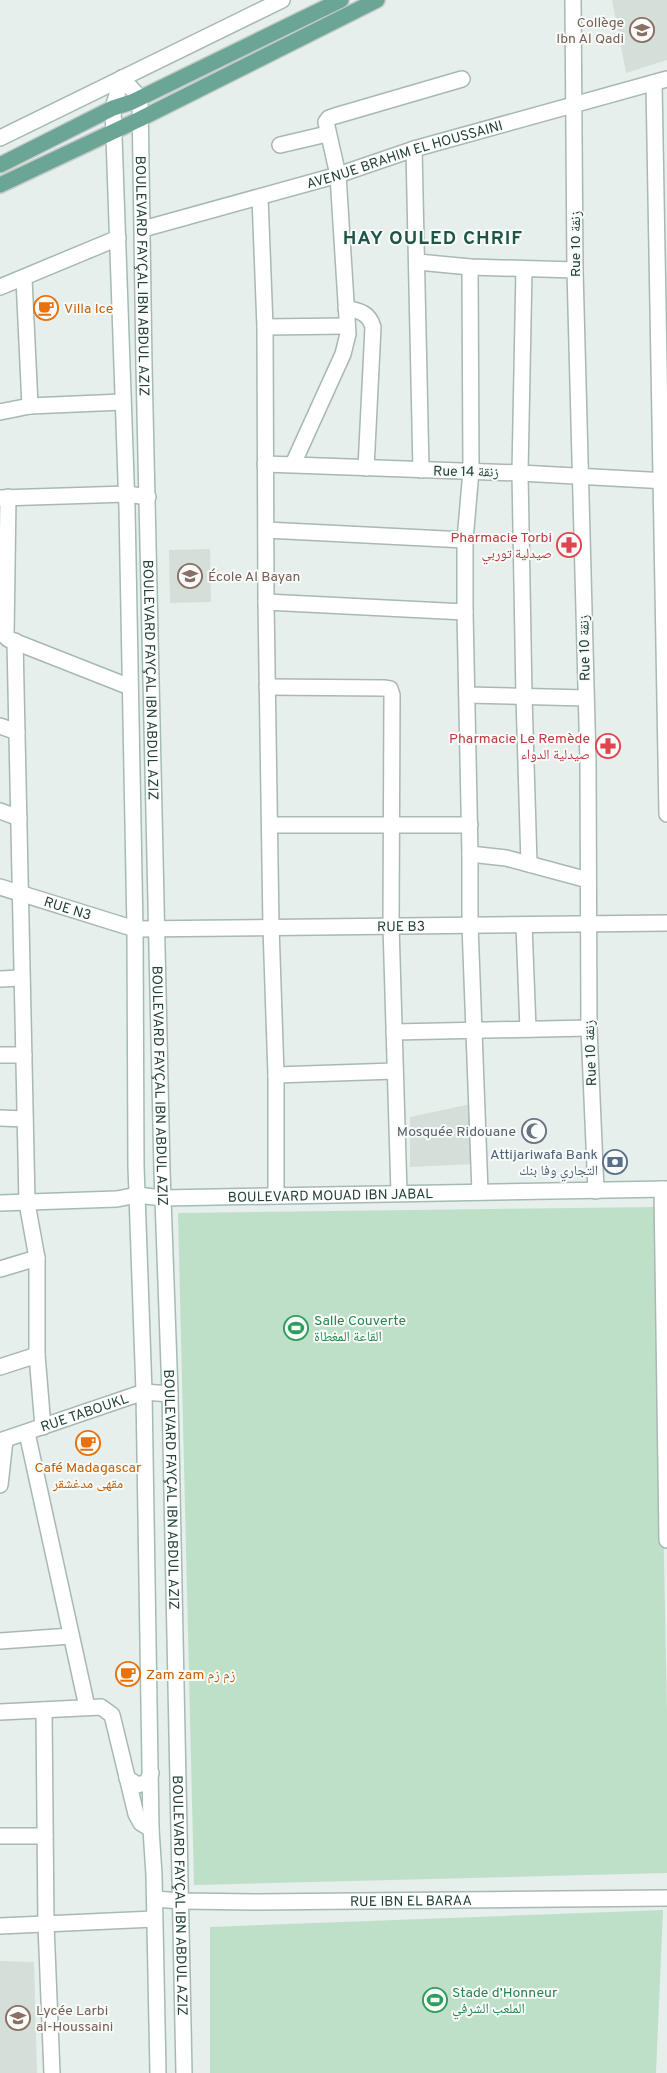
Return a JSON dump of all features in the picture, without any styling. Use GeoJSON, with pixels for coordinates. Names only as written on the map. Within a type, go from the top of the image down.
{"type":"FeatureCollection","features":[{"type":"Feature","properties":{"kind":"main road"},"geometry":{"type":"LineString","coordinates":[[0,165],[113,108],[140,98],[340,0]]}},
{"type":"Feature","properties":{"kind":"main road"},"geometry":{"type":"LineString","coordinates":[[0,185],[140,118],[377,0]]}},
{"type":"Feature","properties":{"kind":"street"},"geometry":{"type":"LineString","coordinates":[[0,138],[282,0]]}},
{"type":"Feature","properties":{"kind":"street","name":"Rue 10 زنقة"},"geometry":{"type":"LineString","coordinates":[[573,0],[575,270],[585,698],[589,1028],[596,1191]]}},
{"type":"Feature","properties":{"kind":"street"},"geometry":{"type":"LineString","coordinates":[[122,78],[140,98]]}},
{"type":"Feature","properties":{"kind":"street"},"geometry":{"type":"LineString","coordinates":[[113,108],[122,78]]}},
{"type":"Feature","properties":{"kind":"street"},"geometry":{"type":"LineString","coordinates":[[293,464],[344,354],[347,343],[338,175],[326,122],[329,118],[462,79]]}},
{"type":"Feature","properties":{"kind":"street"},"geometry":{"type":"LineString","coordinates":[[660,81],[667,814]]}},
{"type":"Feature","properties":{"kind":"street","name":"AVENUE BRAHIM EL HOUSSAINI"},"geometry":{"type":"LineString","coordinates":[[143,229],[338,175],[414,149],[660,81]]}},
{"type":"Feature","properties":{"kind":"street","name":"BOULEVARD FAYÇAL IBN ABDUL AZIZ"},"geometry":{"type":"LineString","coordinates":[[140,98],[144,366],[163,1198],[170,1394],[184,2073]]}},
{"type":"Feature","properties":{"kind":"street","name":"BOULEVARD FAYÇAL IBN ABDUL AZIZ"},"geometry":{"type":"LineString","coordinates":[[113,108],[122,402],[127,494],[135,929],[137,1195],[144,1392],[151,1829],[158,2073]]}},
{"type":"Feature","properties":{"kind":"street"},"geometry":{"type":"LineString","coordinates":[[280,145],[328,134]]}},
{"type":"Feature","properties":{"kind":"street"},"geometry":{"type":"LineString","coordinates":[[414,149],[422,470]]}},
{"type":"Feature","properties":{"kind":"street"},"geometry":{"type":"LineString","coordinates":[[260,197],[265,327],[267,687],[271,928],[276,1075],[276,1196]]}},
{"type":"Feature","properties":{"kind":"street"},"geometry":{"type":"LineString","coordinates":[[0,287],[118,238]]}},
{"type":"Feature","properties":{"kind":"street"},"geometry":{"type":"LineString","coordinates":[[418,262],[470,267],[575,270]]}},
{"type":"Feature","properties":{"kind":"street"},"geometry":{"type":"LineString","coordinates":[[470,267],[471,471],[465,540],[465,612],[470,825],[470,925],[480,1192]]}},
{"type":"Feature","properties":{"kind":"street"},"geometry":{"type":"LineString","coordinates":[[524,269],[520,473],[529,864]]}},
{"type":"Feature","properties":{"kind":"street"},"geometry":{"type":"LineString","coordinates":[[24,278],[30,406]]}},
{"type":"Feature","properties":{"kind":"street"},"geometry":{"type":"LineString","coordinates":[[346,308],[365,314],[370,318],[373,327],[366,468]]}},
{"type":"Feature","properties":{"kind":"street"},"geometry":{"type":"LineString","coordinates":[[265,327],[347,326]]}},
{"type":"Feature","properties":{"kind":"street"},"geometry":{"type":"LineString","coordinates":[[0,412],[30,406],[122,402]]}},
{"type":"Feature","properties":{"kind":"street","name":"Rue 14 زنقة"},"geometry":{"type":"LineString","coordinates":[[265,464],[520,473],[664,481]]}},
{"type":"Feature","properties":{"kind":"street"},"geometry":{"type":"LineString","coordinates":[[44,1427],[37,1355],[37,1258],[27,1203],[17,732],[7,638],[4,498],[127,494],[148,497]]}},
{"type":"Feature","properties":{"kind":"street"},"geometry":{"type":"LineString","coordinates":[[266,530],[465,540]]}},
{"type":"Feature","properties":{"kind":"street"},"geometry":{"type":"LineString","coordinates":[[266,602],[465,612]]}},
{"type":"Feature","properties":{"kind":"street"},"geometry":{"type":"LineString","coordinates":[[7,638],[130,687]]}},
{"type":"Feature","properties":{"kind":"street"},"geometry":{"type":"LineString","coordinates":[[267,687],[390,689],[392,694],[391,926],[399,1193]]}},
{"type":"Feature","properties":{"kind":"street"},"geometry":{"type":"LineString","coordinates":[[466,695],[585,698]]}},
{"type":"Feature","properties":{"kind":"street"},"geometry":{"type":"LineString","coordinates":[[0,726],[17,732]]}},
{"type":"Feature","properties":{"kind":"street"},"geometry":{"type":"LineString","coordinates":[[0,811],[19,818]]}},
{"type":"Feature","properties":{"kind":"street"},"geometry":{"type":"LineString","coordinates":[[270,825],[470,825]]}},
{"type":"Feature","properties":{"kind":"street"},"geometry":{"type":"LineString","coordinates":[[470,854],[501,857],[588,880]]}},
{"type":"Feature","properties":{"kind":"street","name":"RUE N3"},"geometry":{"type":"LineString","coordinates":[[0,888],[135,929]]}},
{"type":"Feature","properties":{"kind":"street","name":"RUE B3"},"geometry":{"type":"LineString","coordinates":[[135,929],[667,923]]}},
{"type":"Feature","properties":{"kind":"street"},"geometry":{"type":"LineString","coordinates":[[524,925],[528,1029]]}},
{"type":"Feature","properties":{"kind":"street"},"geometry":{"type":"LineString","coordinates":[[0,979],[21,978]]}},
{"type":"Feature","properties":{"kind":"street"},"geometry":{"type":"LineString","coordinates":[[394,1032],[589,1028]]}},
{"type":"Feature","properties":{"kind":"street"},"geometry":{"type":"LineString","coordinates":[[0,1056],[24,1055]]}},
{"type":"Feature","properties":{"kind":"street"},"geometry":{"type":"LineString","coordinates":[[276,1075],[395,1070]]}},
{"type":"Feature","properties":{"kind":"street"},"geometry":{"type":"LineString","coordinates":[[0,1118],[25,1119]]}},
{"type":"Feature","properties":{"kind":"street"},"geometry":{"type":"LineString","coordinates":[[665,1189],[667,1540]]}},
{"type":"Feature","properties":{"kind":"street","name":"BOULEVARD MOUAD IBN JABAL"},"geometry":{"type":"LineString","coordinates":[[0,1203],[118,1199],[137,1195],[163,1198],[665,1189]]}},
{"type":"Feature","properties":{"kind":"street"},"geometry":{"type":"LineString","coordinates":[[0,1269],[37,1258]]}},
{"type":"Feature","properties":{"kind":"street"},"geometry":{"type":"LineString","coordinates":[[0,1367],[37,1355]]}},
{"type":"Feature","properties":{"kind":"street","name":"RUE TABOUKL"},"geometry":{"type":"LineString","coordinates":[[3,1441],[144,1392],[170,1394]]}},
{"type":"Feature","properties":{"kind":"street"},"geometry":{"type":"LineString","coordinates":[[27,1433],[87,1707]]}},
{"type":"Feature","properties":{"kind":"street"},"geometry":{"type":"LineString","coordinates":[[0,1485],[3,1441]]}},
{"type":"Feature","properties":{"kind":"street"},"geometry":{"type":"LineString","coordinates":[[0,1641],[71,1636]]}},
{"type":"Feature","properties":{"kind":"street"},"geometry":{"type":"LineString","coordinates":[[0,1712],[101,1707],[112,1715],[136,1814],[141,1823],[151,1829]]}},
{"type":"Feature","properties":{"kind":"street"},"geometry":{"type":"LineString","coordinates":[[44,1710],[46,1925],[52,2073]]}},
{"type":"Feature","properties":{"kind":"street"},"geometry":{"type":"LineString","coordinates":[[127,1778],[138,1785],[144,1784],[151,1773]]}},
{"type":"Feature","properties":{"kind":"street"},"geometry":{"type":"LineString","coordinates":[[0,1836],[46,1836]]}},
{"type":"Feature","properties":{"kind":"street","name":"RUE IBN EL BARAA"},"geometry":{"type":"LineString","coordinates":[[154,1899],[181,1901],[667,1898]]}},
{"type":"Feature","properties":{"kind":"street"},"geometry":{"type":"LineString","coordinates":[[0,1926],[154,1920]]}},
{"type":"Feature","properties":{"kind":"shaded area","name":"Collège Ibn Al Qadi"},"geometry":{"type":"Polygon","coordinates":[[[612,0],[667,0],[667,60],[626,73],[612,0]]]}},
{"type":"Feature","properties":{"kind":"shaded area","name":"École Al Bayan"},"geometry":{"type":"Polygon","coordinates":[[[210,549],[211,602],[170,603],[169,550],[210,549]]]}},
{"type":"Feature","properties":{"kind":"shaded area"},"geometry":{"type":"Polygon","coordinates":[[[471,1104],[475,1164],[410,1167],[410,1117],[471,1104]]]}},
{"type":"Feature","properties":{"kind":"shaded area","name":"Lycée Larbi al-Houssaini"},"geometry":{"type":"Polygon","coordinates":[[[0,1961],[34,1962],[37,2073],[0,2073],[0,1961]]]}},
{"type":"Feature","properties":{"kind":"green space"},"geometry":{"type":"Polygon","coordinates":[[[657,1207],[667,1711],[667,1873],[194,1885],[178,1213],[657,1207]]]}},
{"type":"Feature","properties":{"kind":"green space","name":"Stade d’Honneur الملعب الشرفي"},"geometry":{"type":"Polygon","coordinates":[[[663,1910],[656,2073],[210,2073],[210,1927],[663,1910]]]}},
{"type":"Feature","properties":{"kind":"place","name":"Collège Ibn Al Qadi"},"geometry":{"type":"Point","coordinates":[642,30]}},
{"type":"Feature","properties":{"kind":"place","name":"Villa Ice"},"geometry":{"type":"Point","coordinates":[46,308]}},
{"type":"Feature","properties":{"kind":"place","name":"Pharmacie Torbi صيدلية توربي"},"geometry":{"type":"Point","coordinates":[569,545]}},
{"type":"Feature","properties":{"kind":"place","name":"École Al Bayan"},"geometry":{"type":"Point","coordinates":[190,576]}},
{"type":"Feature","properties":{"kind":"place","name":"Pharmacie Le Remède صيدلية الدواء"},"geometry":{"type":"Point","coordinates":[608,746]}},
{"type":"Feature","properties":{"kind":"place","name":"Mosquée Ridouane"},"geometry":{"type":"Point","coordinates":[534,1131]}},
{"type":"Feature","properties":{"kind":"place","name":"Attijariwafa Bank التجاري وفا بنك"},"geometry":{"type":"Point","coordinates":[615,1162]}},
{"type":"Feature","properties":{"kind":"place","name":"Salle Couverte القاعة المغطاة"},"geometry":{"type":"Point","coordinates":[296,1328]}},
{"type":"Feature","properties":{"kind":"place","name":"Café Madagascar مقهى مدغشقر"},"geometry":{"type":"Point","coordinates":[88,1443]}},
{"type":"Feature","properties":{"kind":"place","name":"Zam zam زم زم"},"geometry":{"type":"Point","coordinates":[128,1674]}},
{"type":"Feature","properties":{"kind":"place","name":"Stade d’Honneur الملعب الشرفي"},"geometry":{"type":"Point","coordinates":[435,2000]}},
{"type":"Feature","properties":{"kind":"place","name":"Lycée Larbi al-Houssaini"},"geometry":{"type":"Point","coordinates":[18,2018]}},
{"type":"Feature","properties":{"kind":"district","name":"HAY OULED CHRIF"},"geometry":{"type":"Point","coordinates":[433,237]}}]}
